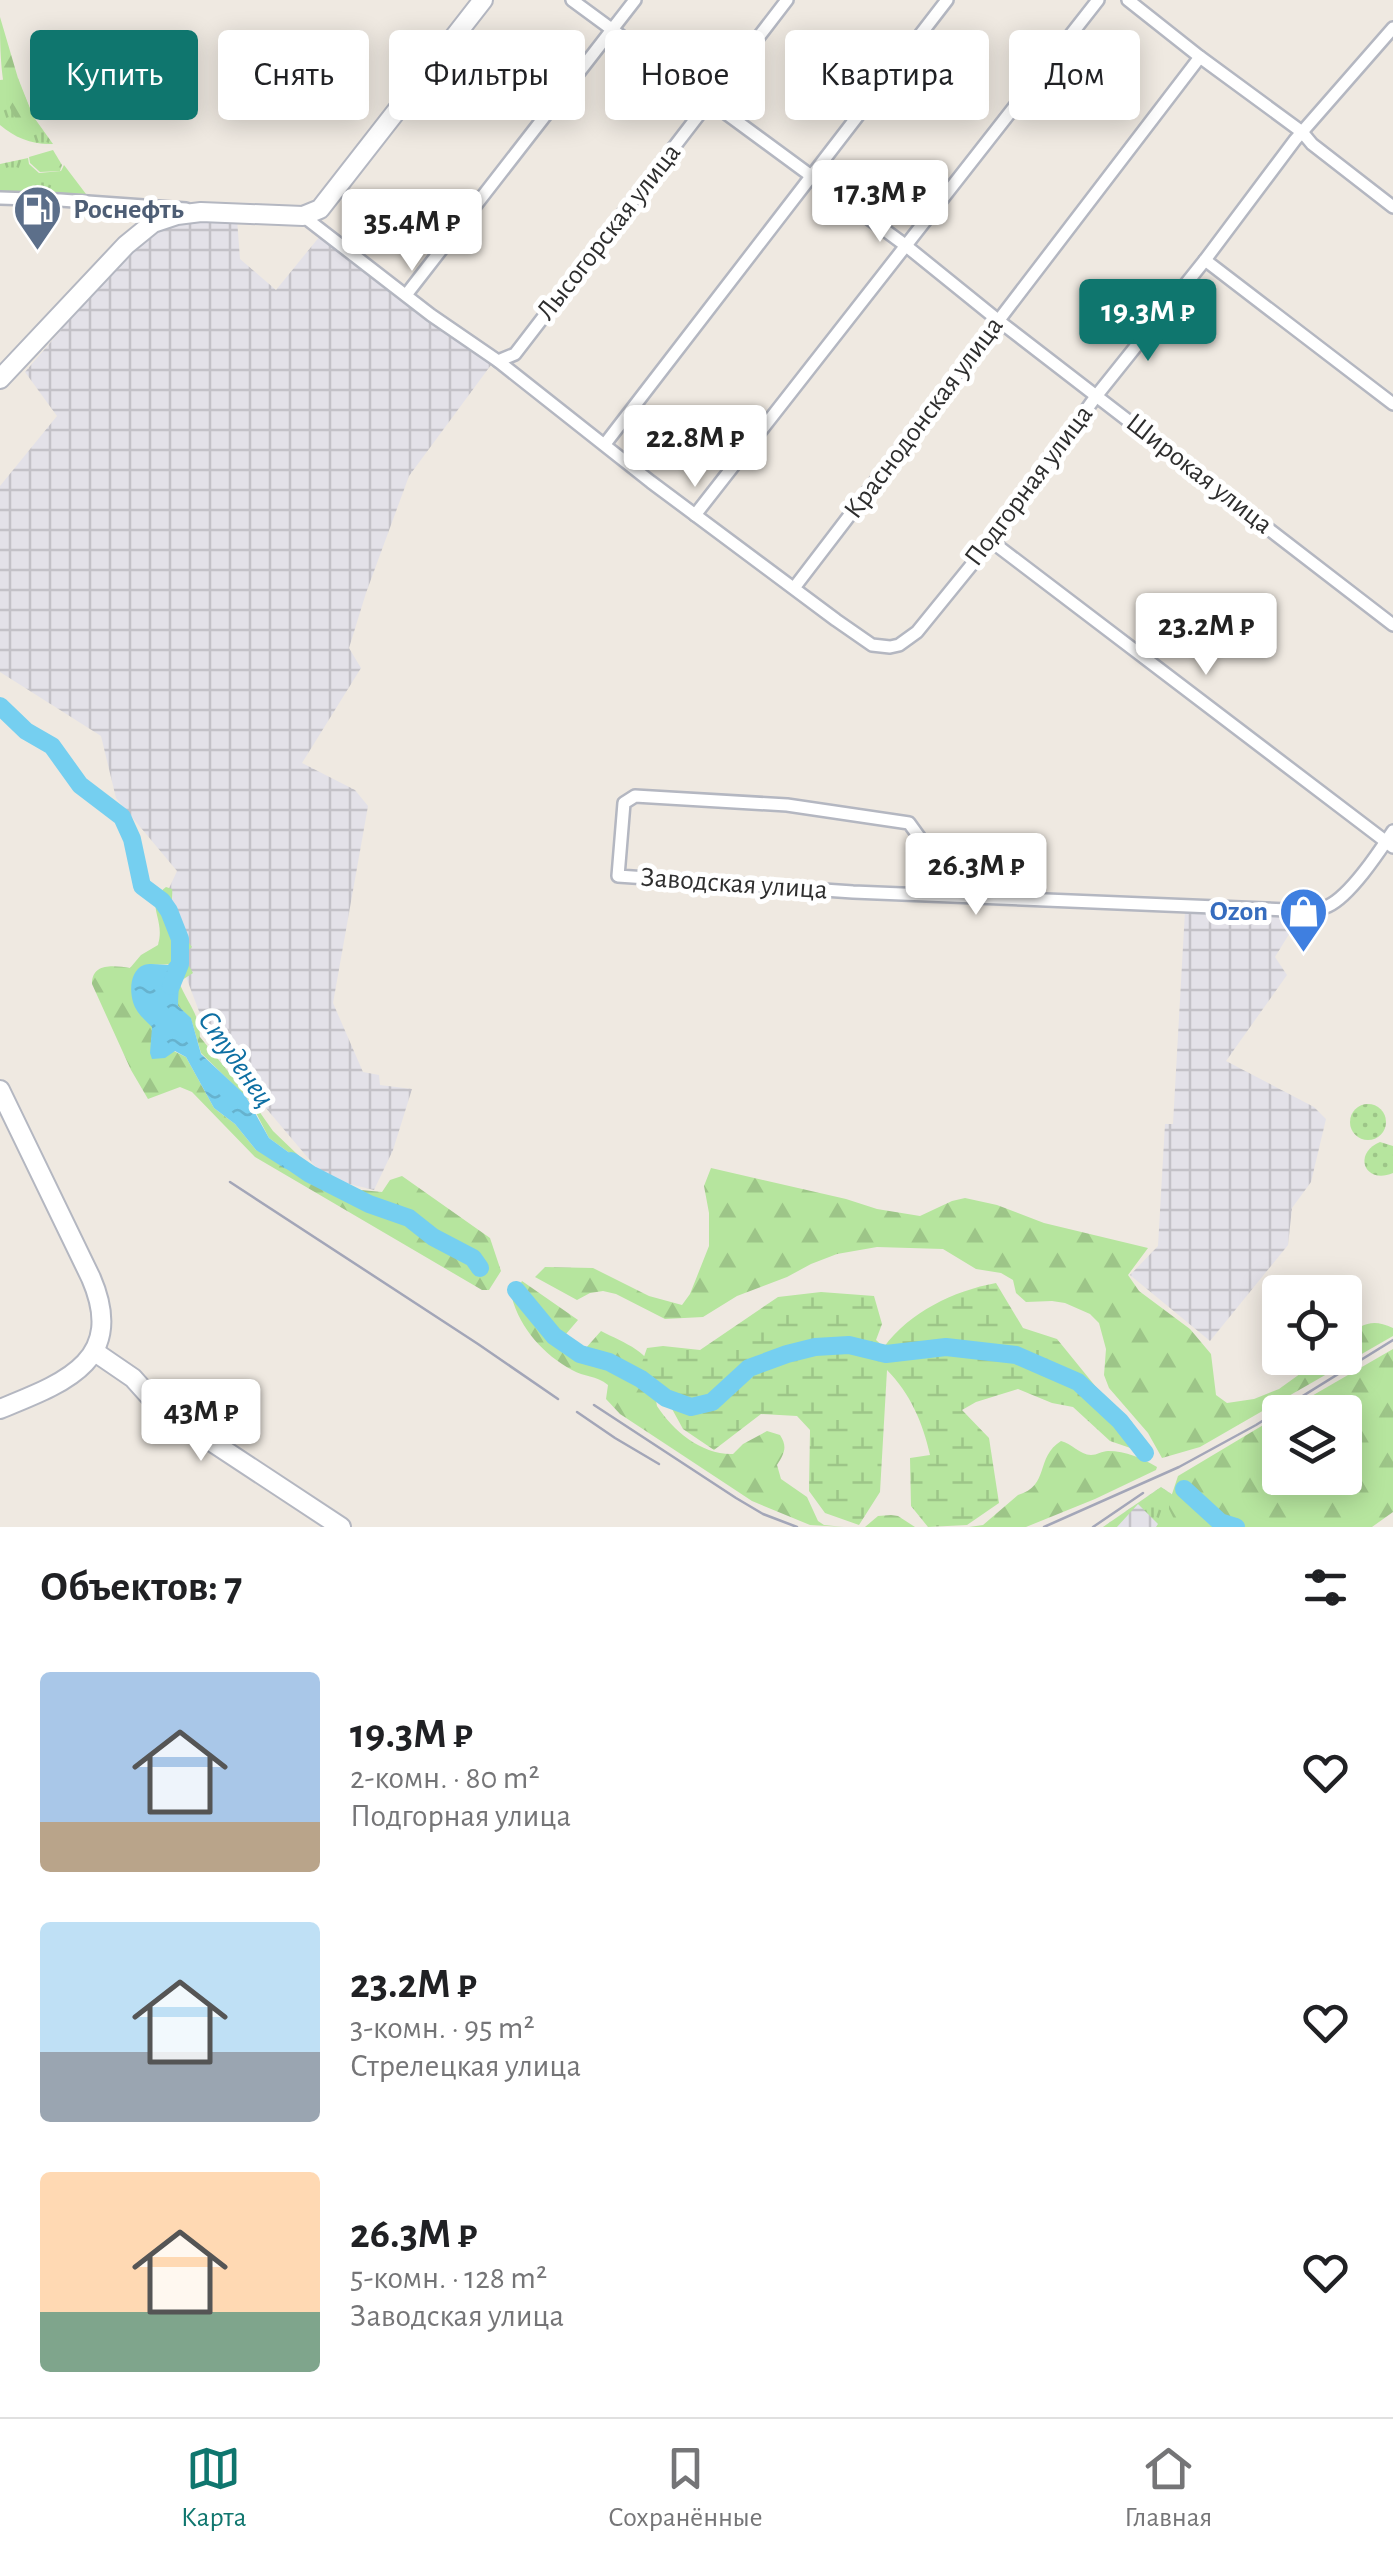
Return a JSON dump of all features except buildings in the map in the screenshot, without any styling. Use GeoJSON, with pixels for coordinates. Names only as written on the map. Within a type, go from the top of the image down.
{"type":"FeatureCollection","features":[{"type":"Feature","properties":{"kind":"main road"},"geometry":{"type":"LineString","coordinates":[[0,379],[137,235],[153,223],[188,213],[303,216],[320,209],[483,0]]}},
{"type":"Feature","properties":{"kind":"main road"},"geometry":{"type":"LineString","coordinates":[[0,1090],[97,1292],[100,1320],[99,1340],[88,1361],[73,1374],[0,1410]]}},
{"type":"Feature","properties":{"kind":"main road"},"geometry":{"type":"LineString","coordinates":[[95,1352],[133,1378],[159,1408],[341,1527]]}},
{"type":"Feature","properties":{"kind":"street","name":"Широкая улица"},"geometry":{"type":"LineString","coordinates":[[572,0],[612,29]]}},
{"type":"Feature","properties":{"kind":"street"},"geometry":{"type":"LineString","coordinates":[[406,295],[635,0]]}},
{"type":"Feature","properties":{"kind":"street","name":"Лысогорская улица"},"geometry":{"type":"LineString","coordinates":[[765,30],[788,0]]}},
{"type":"Feature","properties":{"kind":"street"},"geometry":{"type":"LineString","coordinates":[[605,444],[948,0]]}},
{"type":"Feature","properties":{"kind":"street"},"geometry":{"type":"LineString","coordinates":[[694,515],[1098,0]]}},
{"type":"Feature","properties":{"kind":"street"},"geometry":{"type":"LineString","coordinates":[[1128,0],[1302,132],[1393,207]]}},
{"type":"Feature","properties":{"kind":"street","name":"Подгорная улица"},"geometry":{"type":"LineString","coordinates":[[794,588],[864,641],[880,647],[900,644],[917,632],[991,541],[1097,395],[1302,132],[1393,28]]}},
{"type":"Feature","properties":{"kind":"street","name":"Краснодонская улица"},"geometry":{"type":"LineString","coordinates":[[794,588],[1200,57]]}},
{"type":"Feature","properties":{"kind":"street","name":"Лысогорская улица"},"geometry":{"type":"LineString","coordinates":[[498,361],[514,354],[695,120]]}},
{"type":"Feature","properties":{"kind":"street","name":"Широкая улица"},"geometry":{"type":"LineString","coordinates":[[735,120],[905,245],[1393,625]]}},
{"type":"Feature","properties":{"kind":"street"},"geometry":{"type":"LineString","coordinates":[[0,198],[215,212]]}},
{"type":"Feature","properties":{"kind":"street"},"geometry":{"type":"LineString","coordinates":[[303,216],[794,588]]}},
{"type":"Feature","properties":{"kind":"street"},"geometry":{"type":"LineString","coordinates":[[1205,260],[1393,404]]}},
{"type":"Feature","properties":{"kind":"street"},"geometry":{"type":"LineString","coordinates":[[991,541],[1391,840]]}},
{"type":"Feature","properties":{"kind":"street","name":"Заводская улица"},"geometry":{"type":"LineString","coordinates":[[947,896],[936,847],[922,841],[909,823],[787,805],[635,796],[624,803],[618,876],[853,892],[947,896],[1300,911],[1328,906],[1391,840]]}},
{"type":"Feature","properties":{"kind":"shaded area"},"geometry":{"type":"Polygon","coordinates":[[[237,219],[240,259],[276,290],[320,236],[491,365],[409,476],[349,648],[361,668],[302,763],[355,790],[368,806],[333,1003],[363,1072],[379,1075],[380,1085],[412,1089],[393,1150],[374,1190],[325,1178],[211,1043],[160,908],[177,871],[116,798],[101,736],[0,672],[0,486],[57,416],[25,372],[148,235],[167,224],[237,219]]]}},
{"type":"Feature","properties":{"kind":"shaded area"},"geometry":{"type":"Polygon","coordinates":[[[1185,911],[1279,916],[1294,926],[1275,957],[1287,975],[1226,1061],[1314,1107],[1326,1119],[1311,1182],[1292,1208],[1288,1245],[1210,1341],[1130,1275],[1158,1246],[1165,1124],[1173,1124],[1185,911]]]}},
{"type":"Feature","properties":{"kind":"shaded area"},"geometry":{"type":"Polygon","coordinates":[[[1161,1487],[1220,1527],[1103,1527],[1161,1487]]]}},
{"type":"Feature","properties":{"kind":"green space"},"geometry":{"type":"Polygon","coordinates":[[[0,17],[30,109],[30,119],[23,125],[10,107],[1,62],[0,17]]]}},
{"type":"Feature","properties":{"kind":"green space"},"geometry":{"type":"Polygon","coordinates":[[[18,78],[30,108],[30,120],[36,120],[53,144],[25,140],[0,125],[0,80],[18,78]]]}},
{"type":"Feature","properties":{"kind":"green space"},"geometry":{"type":"Polygon","coordinates":[[[53,150],[62,165],[60,171],[40,172],[30,163],[29,157],[53,150]]]}},
{"type":"Feature","properties":{"kind":"green space"},"geometry":{"type":"Polygon","coordinates":[[[28,158],[39,173],[61,171],[64,165],[86,194],[0,192],[0,164],[28,158]]]}},
{"type":"Feature","properties":{"kind":"green space"},"geometry":{"type":"Polygon","coordinates":[[[166,887],[172,889],[174,918],[192,947],[183,955],[193,973],[179,982],[195,1014],[200,1037],[249,1097],[273,1131],[323,1179],[382,1192],[390,1180],[402,1176],[490,1238],[501,1271],[489,1290],[482,1290],[255,1157],[192,1092],[180,1087],[148,1099],[92,984],[100,969],[130,968],[141,955],[158,945],[155,906],[166,887]],[[180,964],[144,965],[151,1040],[186,1057],[214,1108],[235,1124],[256,1150],[306,1165],[269,1138],[250,1101],[201,1053],[191,1019],[178,1006],[180,964]]]}},
{"type":"Feature","properties":{"kind":"green space"},"geometry":{"type":"Polygon","coordinates":[[[1368,1104],[1380,1110],[1386,1122],[1380,1134],[1368,1140],[1356,1134],[1350,1122],[1356,1110],[1368,1104]]]}},
{"type":"Feature","properties":{"kind":"green space"},"geometry":{"type":"Polygon","coordinates":[[[1380,1142],[1393,1146],[1393,1173],[1383,1176],[1369,1172],[1364,1160],[1371,1147],[1380,1142]]]}},
{"type":"Feature","properties":{"kind":"green space"},"geometry":{"type":"Polygon","coordinates":[[[711,1168],[920,1216],[965,1198],[1044,1223],[1148,1248],[1128,1275],[1139,1291],[1190,1329],[1211,1354],[1216,1395],[1227,1403],[1262,1396],[1262,1411],[1200,1447],[1162,1458],[1148,1433],[1109,1388],[1104,1375],[1106,1349],[1099,1323],[1090,1314],[1065,1303],[1026,1302],[1016,1293],[1013,1280],[1001,1273],[976,1269],[943,1249],[877,1247],[837,1254],[737,1296],[703,1317],[665,1319],[603,1291],[577,1300],[535,1277],[545,1267],[593,1268],[649,1296],[682,1305],[709,1246],[704,1186],[711,1168]]]}},
{"type":"Feature","properties":{"kind":"green space"},"geometry":{"type":"Polygon","coordinates":[[[522,1281],[578,1320],[566,1334],[585,1349],[601,1331],[643,1355],[654,1370],[657,1406],[671,1424],[700,1446],[733,1454],[767,1431],[780,1435],[784,1447],[777,1465],[781,1479],[807,1497],[818,1521],[844,1527],[810,1525],[752,1501],[620,1414],[606,1399],[608,1385],[562,1364],[527,1330],[512,1298],[522,1281]]]}},
{"type":"Feature","properties":{"kind":"green space"},"geometry":{"type":"Polygon","coordinates":[[[996,1283],[1023,1328],[1057,1339],[1096,1387],[1132,1422],[1145,1453],[1110,1441],[1073,1407],[1018,1389],[976,1402],[962,1410],[989,1438],[999,1503],[967,1525],[928,1527],[911,1506],[910,1458],[930,1455],[914,1409],[887,1370],[880,1492],[859,1525],[825,1513],[809,1491],[810,1430],[797,1416],[761,1414],[714,1450],[683,1429],[666,1398],[637,1377],[647,1348],[700,1350],[778,1297],[821,1292],[874,1296],[882,1324],[876,1340],[884,1347],[906,1323],[934,1305],[964,1291],[996,1283]]]}},
{"type":"Feature","properties":{"kind":"green space"},"geometry":{"type":"Polygon","coordinates":[[[1386,1325],[1393,1328],[1393,1336],[1362,1354],[1362,1326],[1386,1325]]]}},
{"type":"Feature","properties":{"kind":"green space"},"geometry":{"type":"Polygon","coordinates":[[[1393,1349],[1393,1512],[1372,1527],[1183,1527],[1175,1521],[1169,1503],[1178,1476],[1262,1426],[1262,1495],[1362,1495],[1362,1395],[1313,1395],[1348,1375],[1362,1375],[1362,1367],[1393,1349]]]}},
{"type":"Feature","properties":{"kind":"green space"},"geometry":{"type":"Polygon","coordinates":[[[1298,1375],[1325,1375],[1290,1395],[1264,1395],[1298,1375]]]}},
{"type":"Feature","properties":{"kind":"green space"},"geometry":{"type":"Polygon","coordinates":[[[1061,1441],[1087,1454],[1121,1452],[1157,1467],[1095,1499],[1026,1527],[969,1527],[983,1525],[1035,1485],[1048,1455],[1061,1441]]]}},
{"type":"Feature","properties":{"kind":"green space"},"geometry":{"type":"Polygon","coordinates":[[[1161,1487],[1220,1527],[1156,1527],[1158,1524],[1138,1504],[1117,1527],[1103,1527],[1161,1487]]]}},
{"type":"Feature","properties":{"kind":"green space"},"geometry":{"type":"Polygon","coordinates":[[[891,1515],[915,1527],[865,1527],[878,1516],[891,1515]]]}},
{"type":"Feature","properties":{"kind":"water"},"geometry":{"type":"Polygon","coordinates":[[[178,960],[179,965],[178,1006],[191,1018],[201,1054],[245,1095],[269,1138],[306,1165],[310,1174],[284,1168],[256,1150],[235,1124],[214,1108],[186,1057],[175,1051],[165,1058],[152,1059],[152,1027],[134,1004],[133,978],[144,965],[168,965],[178,960]]]}},
{"type":"Feature","properties":{"kind":"waterway","name":"Студенец"},"geometry":{"type":"LineString","coordinates":[[0,706],[26,731],[52,746],[80,785],[122,817],[132,839],[142,886],[162,901],[180,939],[180,964],[171,986]]}},
{"type":"Feature","properties":{"kind":"waterway","name":"Студенец"},"geometry":{"type":"LineString","coordinates":[[291,1161],[369,1204],[409,1218],[433,1237],[473,1258],[480,1268]]}},
{"type":"Feature","properties":{"kind":"waterway","name":"Студенец"},"geometry":{"type":"LineString","coordinates":[[516,1290],[554,1336],[580,1354],[609,1362],[666,1398],[691,1407],[712,1402],[749,1368],[815,1347],[849,1345],[886,1354],[946,1347],[1016,1355],[1078,1382],[1120,1421],[1145,1453]]}},
{"type":"Feature","properties":{"kind":"waterway","name":"Студенец"},"geometry":{"type":"LineString","coordinates":[[1184,1489],[1220,1522],[1236,1527]]}},
{"type":"Feature","properties":{"kind":"railway"},"geometry":{"type":"LineString","coordinates":[[230,1182],[558,1399]]}},
{"type":"Feature","properties":{"kind":"railway"},"geometry":{"type":"LineString","coordinates":[[1044,1527],[1179,1467],[1256,1425],[1393,1340]]}},
{"type":"Feature","properties":{"kind":"railway"},"geometry":{"type":"LineString","coordinates":[[594,1405],[736,1498],[797,1527]]}},
{"type":"Feature","properties":{"kind":"railway"},"geometry":{"type":"LineString","coordinates":[[577,1412],[659,1464]]}},
{"type":"Feature","properties":{"kind":"railway"},"geometry":{"type":"LineString","coordinates":[[1093,1527],[1143,1493]]}},
{"type":"Feature","properties":{"kind":"place","name":"Роснефть"},"geometry":{"type":"Point","coordinates":[38,252]}},
{"type":"Feature","properties":{"kind":"place","name":"Ozon"},"geometry":{"type":"Point","coordinates":[1303,954]}}]}
